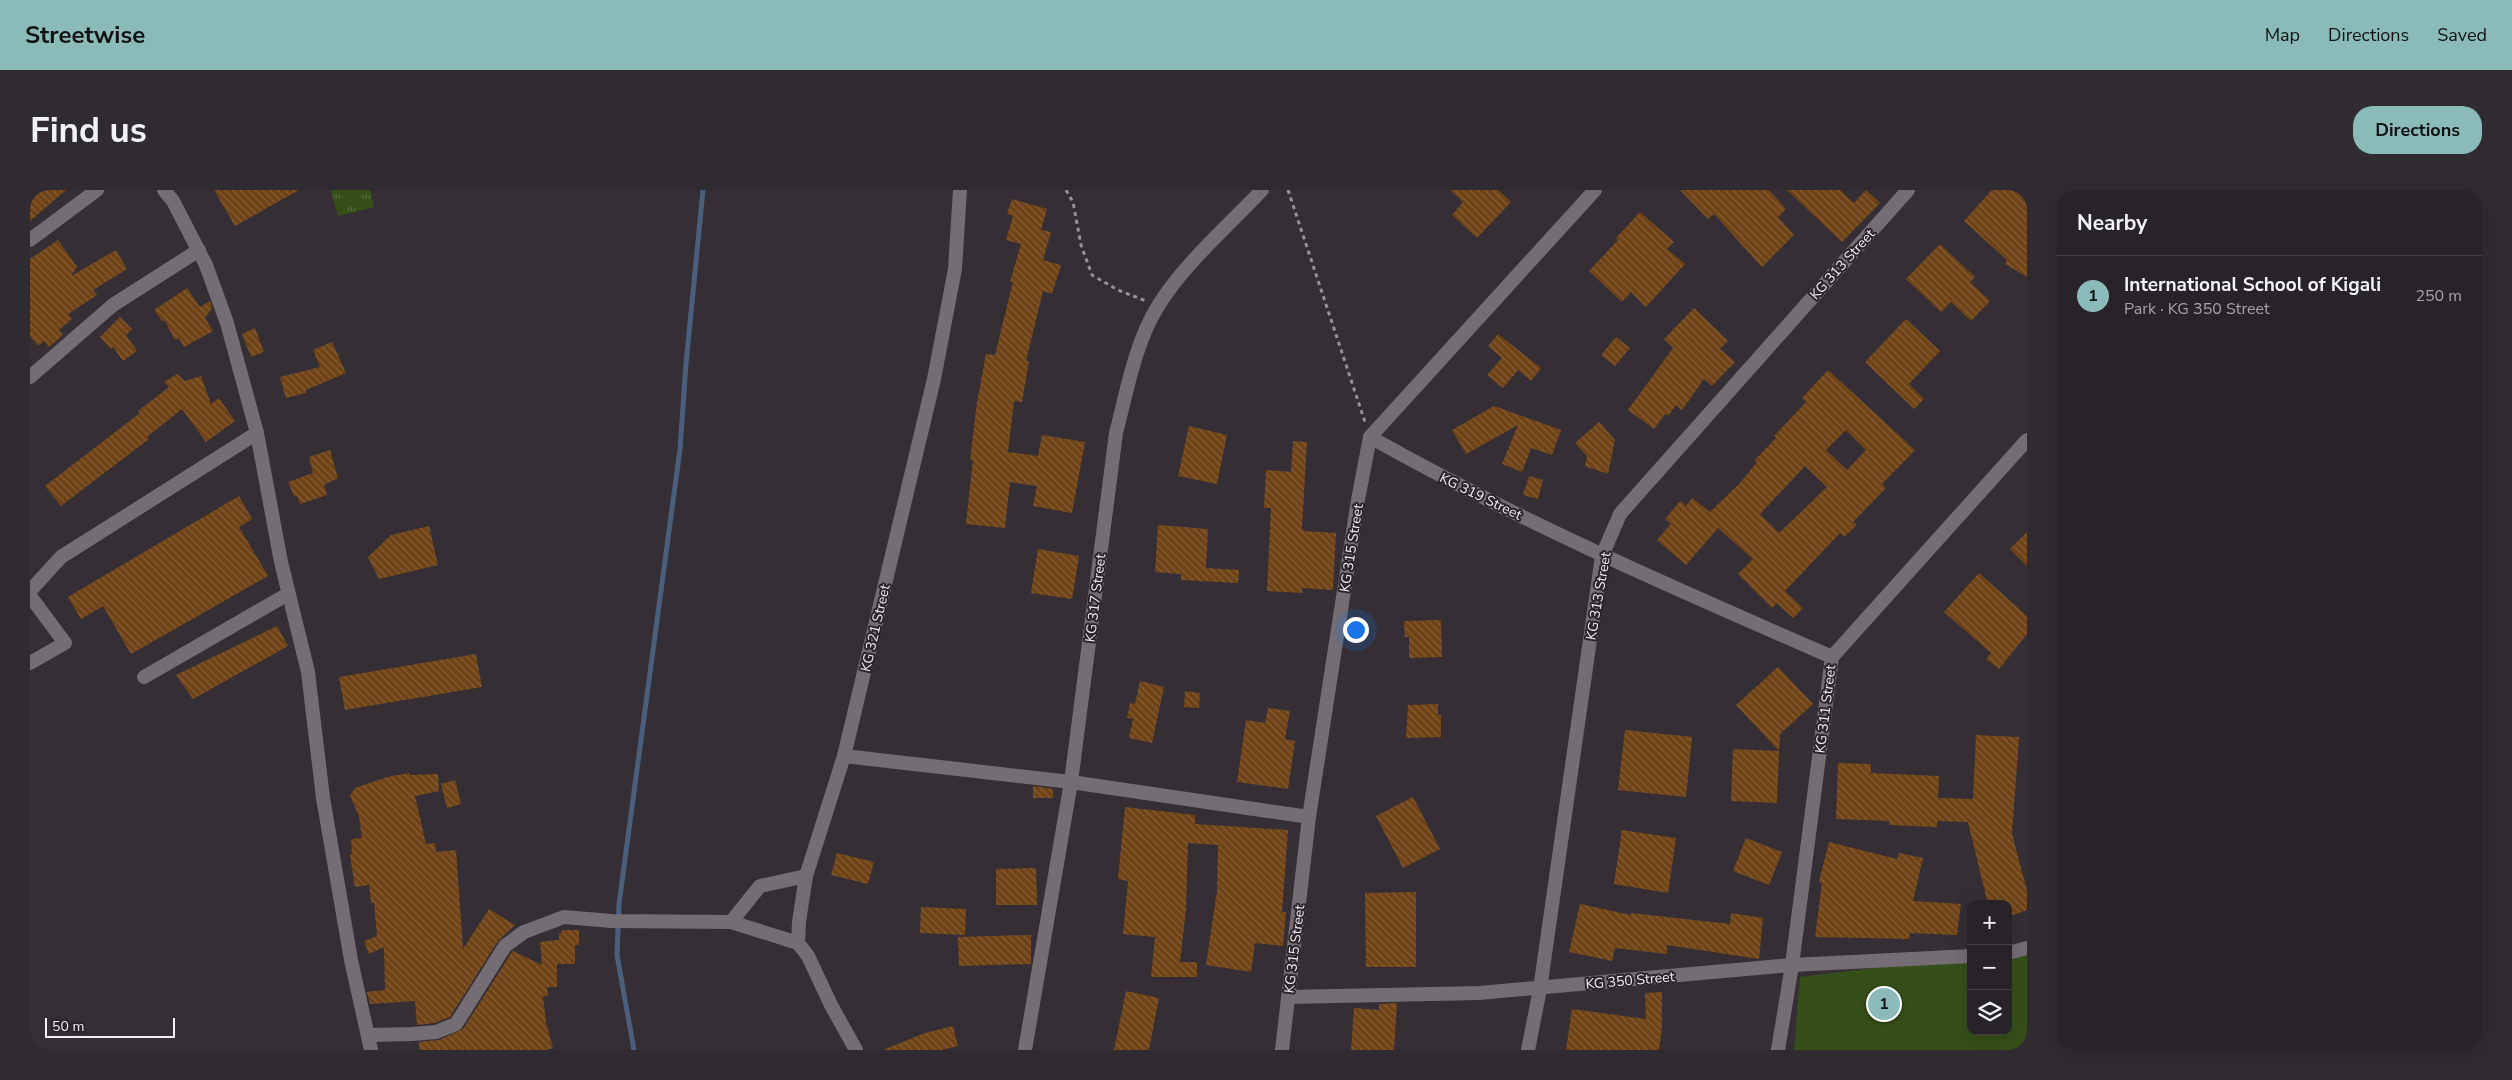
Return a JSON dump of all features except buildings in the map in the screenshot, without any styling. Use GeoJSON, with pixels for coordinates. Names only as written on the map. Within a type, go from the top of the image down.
{"type":"FeatureCollection","features":[{"type":"Feature","properties":{"kind":"street"},"geometry":{"type":"LineString","coordinates":[[30,240],[97,190]]}},
{"type":"Feature","properties":{"kind":"street"},"geometry":{"type":"LineString","coordinates":[[164,190],[173,201],[199,250],[227,323],[257,433],[288,594],[308,672],[323,798],[351,960],[371,1050]]}},
{"type":"Feature","properties":{"kind":"street","name":"KG 321 Street"},"geometry":{"type":"LineString","coordinates":[[798,943],[806,876],[844,756],[934,379],[955,269],[960,190]]}},
{"type":"Feature","properties":{"kind":"street","name":"KG 317 Street"},"geometry":{"type":"LineString","coordinates":[[1025,1050],[1071,782],[1116,433],[1129,382],[1144,336],[1158,307],[1184,273],[1262,190]]}},
{"type":"Feature","properties":{"kind":"street"},"geometry":{"type":"LineString","coordinates":[[1370,437],[1595,190]]}},
{"type":"Feature","properties":{"kind":"street","name":"KG 313 Street"},"geometry":{"type":"LineString","coordinates":[[1528,1050],[1540,989],[1602,556],[1620,514],[1908,190]]}},
{"type":"Feature","properties":{"kind":"street"},"geometry":{"type":"LineString","coordinates":[[30,377],[113,304],[199,250]]}},
{"type":"Feature","properties":{"kind":"street"},"geometry":{"type":"LineString","coordinates":[[30,591],[61,557],[257,433]]}},
{"type":"Feature","properties":{"kind":"street","name":"KG 319 Street"},"geometry":{"type":"LineString","coordinates":[[1370,437],[1436,474],[1602,556],[1832,657]]}},
{"type":"Feature","properties":{"kind":"street","name":"KG 315 Street"},"geometry":{"type":"LineString","coordinates":[[1282,1050],[1309,817],[1358,500],[1370,437]]}},
{"type":"Feature","properties":{"kind":"street","name":"KG 311 Street"},"geometry":{"type":"LineString","coordinates":[[1778,1050],[1792,965],[1832,657],[2027,440]]}},
{"type":"Feature","properties":{"kind":"street"},"geometry":{"type":"LineString","coordinates":[[144,676],[288,594]]}},
{"type":"Feature","properties":{"kind":"street"},"geometry":{"type":"LineString","coordinates":[[30,596],[65,643],[30,663]]}},
{"type":"Feature","properties":{"kind":"street"},"geometry":{"type":"LineString","coordinates":[[844,756],[1071,782],[1309,817]]}},
{"type":"Feature","properties":{"kind":"street"},"geometry":{"type":"LineString","coordinates":[[731,922],[760,886],[806,876]]}},
{"type":"Feature","properties":{"kind":"street"},"geometry":{"type":"LineString","coordinates":[[369,1035],[428,1033],[456,1024],[505,946],[524,932],[564,918],[611,922],[731,922],[798,943],[808,956],[831,1005],[856,1050]]}},
{"type":"Feature","properties":{"kind":"street"},"geometry":{"type":"LineString","coordinates":[[2012,952],[2027,948]]}},
{"type":"Feature","properties":{"kind":"street","name":"KG 350 Street"},"geometry":{"type":"LineString","coordinates":[[1288,997],[1479,993],[1792,965],[1967,956]]}},
{"type":"Feature","properties":{"kind":"path"},"geometry":{"type":"LineString","coordinates":[[1066,190],[1073,202],[1081,245],[1092,274],[1118,290],[1158,307]]}},
{"type":"Feature","properties":{"kind":"path"},"geometry":{"type":"LineString","coordinates":[[1288,190],[1370,437]]}},
{"type":"Feature","properties":{"kind":"green space"},"geometry":{"type":"Polygon","coordinates":[[[331,190],[370,190],[374,207],[338,216],[331,190]]]}},
{"type":"Feature","properties":{"kind":"green space"},"geometry":{"type":"Polygon","coordinates":[[[2027,949],[2027,1050],[1794,1050],[1800,977],[1967,956],[1967,1035],[2012,1035],[2012,951],[2027,949]]]}},
{"type":"Feature","properties":{"kind":"waterway"},"geometry":{"type":"LineString","coordinates":[[634,1050],[617,955],[619,904],[680,449],[686,364],[703,190]]}},
{"type":"Feature","properties":{"kind":"place","name":"International School of Kigali"},"geometry":{"type":"Point","coordinates":[1884,1004]}}]}
